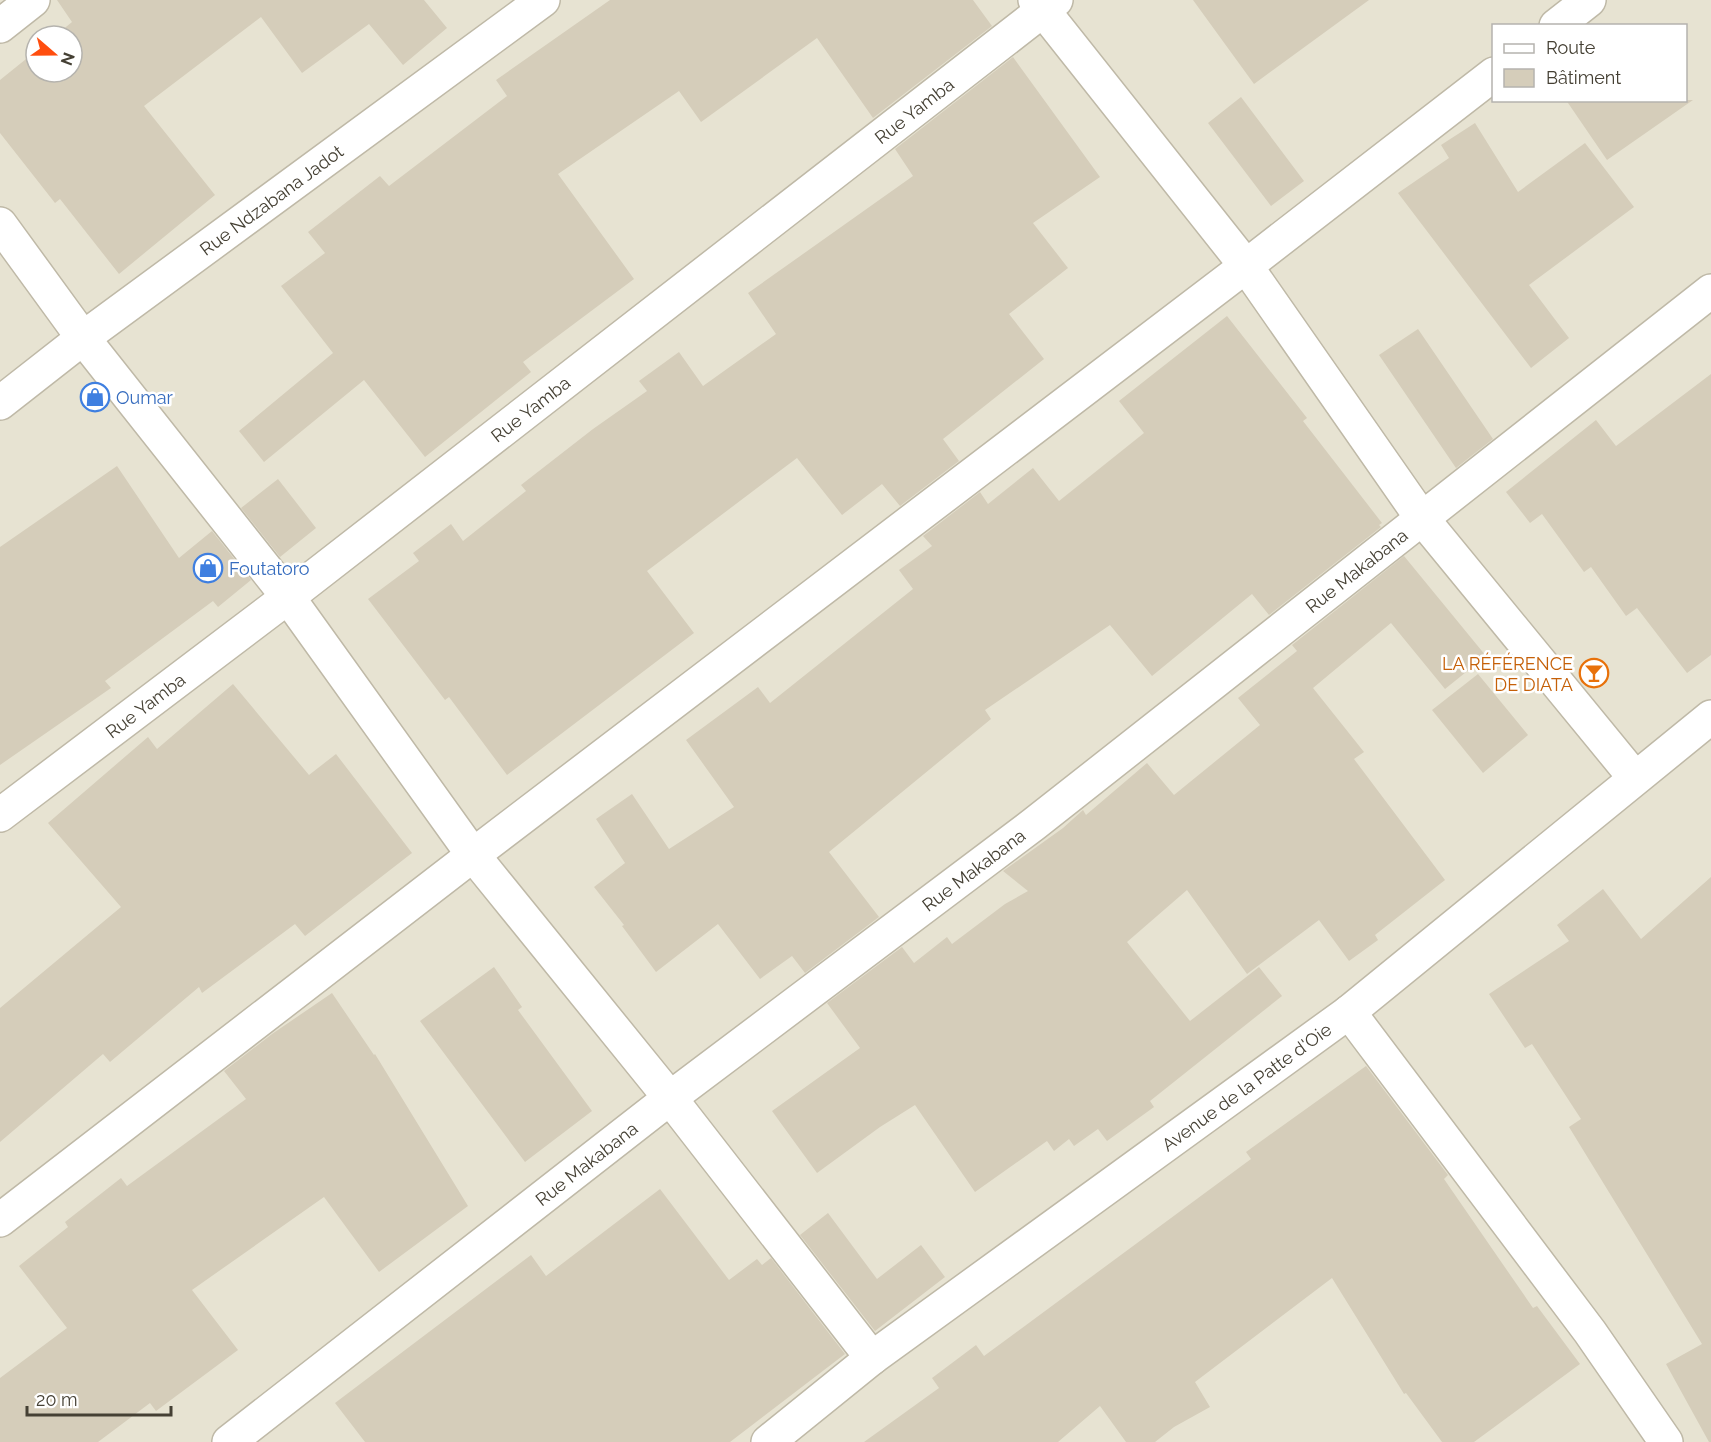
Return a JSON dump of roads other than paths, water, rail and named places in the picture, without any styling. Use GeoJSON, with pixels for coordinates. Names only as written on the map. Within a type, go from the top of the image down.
{"type":"FeatureCollection","features":[{"type":"Feature","properties":{"kind":"street"},"geometry":{"type":"LineString","coordinates":[[0,26],[33,0]]}},
{"type":"Feature","properties":{"kind":"street","name":"Rue Ndzabana Jadot"},"geometry":{"type":"LineString","coordinates":[[0,403],[83,338],[543,0]]}},
{"type":"Feature","properties":{"kind":"street"},"geometry":{"type":"LineString","coordinates":[[1559,24],[1589,0]]}},
{"type":"Feature","properties":{"kind":"street"},"geometry":{"type":"LineString","coordinates":[[1044,4],[1246,266],[1421,517],[1635,778]]}},
{"type":"Feature","properties":{"kind":"street","name":"Rue Yamba"},"geometry":{"type":"LineString","coordinates":[[0,815],[288,597],[1044,4]]}},
{"type":"Feature","properties":{"kind":"street"},"geometry":{"type":"LineString","coordinates":[[0,1221],[473,855],[1246,266],[1492,76]]}},
{"type":"Feature","properties":{"kind":"street"},"geometry":{"type":"LineString","coordinates":[[0,224],[83,338],[288,597],[473,855],[670,1098],[872,1358]]}},
{"type":"Feature","properties":{"kind":"street","name":"Rue Makabana"},"geometry":{"type":"LineString","coordinates":[[229,1442],[670,1098],[1034,824],[1421,517],[1711,291]]}},
{"type":"Feature","properties":{"kind":"street","name":"Avenue de la Patte d'Oie"},"geometry":{"type":"LineString","coordinates":[[768,1442],[872,1358],[1349,1012],[1711,717]]}},
{"type":"Feature","properties":{"kind":"street"},"geometry":{"type":"LineString","coordinates":[[1349,1012],[1590,1332],[1666,1442]]}},
{"type":"Feature","properties":{"kind":"place","name":"Oumar"},"geometry":{"type":"Point","coordinates":[95,397]}},
{"type":"Feature","properties":{"kind":"place","name":"Foutatoro"},"geometry":{"type":"Point","coordinates":[208,568]}},
{"type":"Feature","properties":{"kind":"place","name":"LA RÉFÉRENCE DE DIATA"},"geometry":{"type":"Point","coordinates":[1594,673]}}]}
